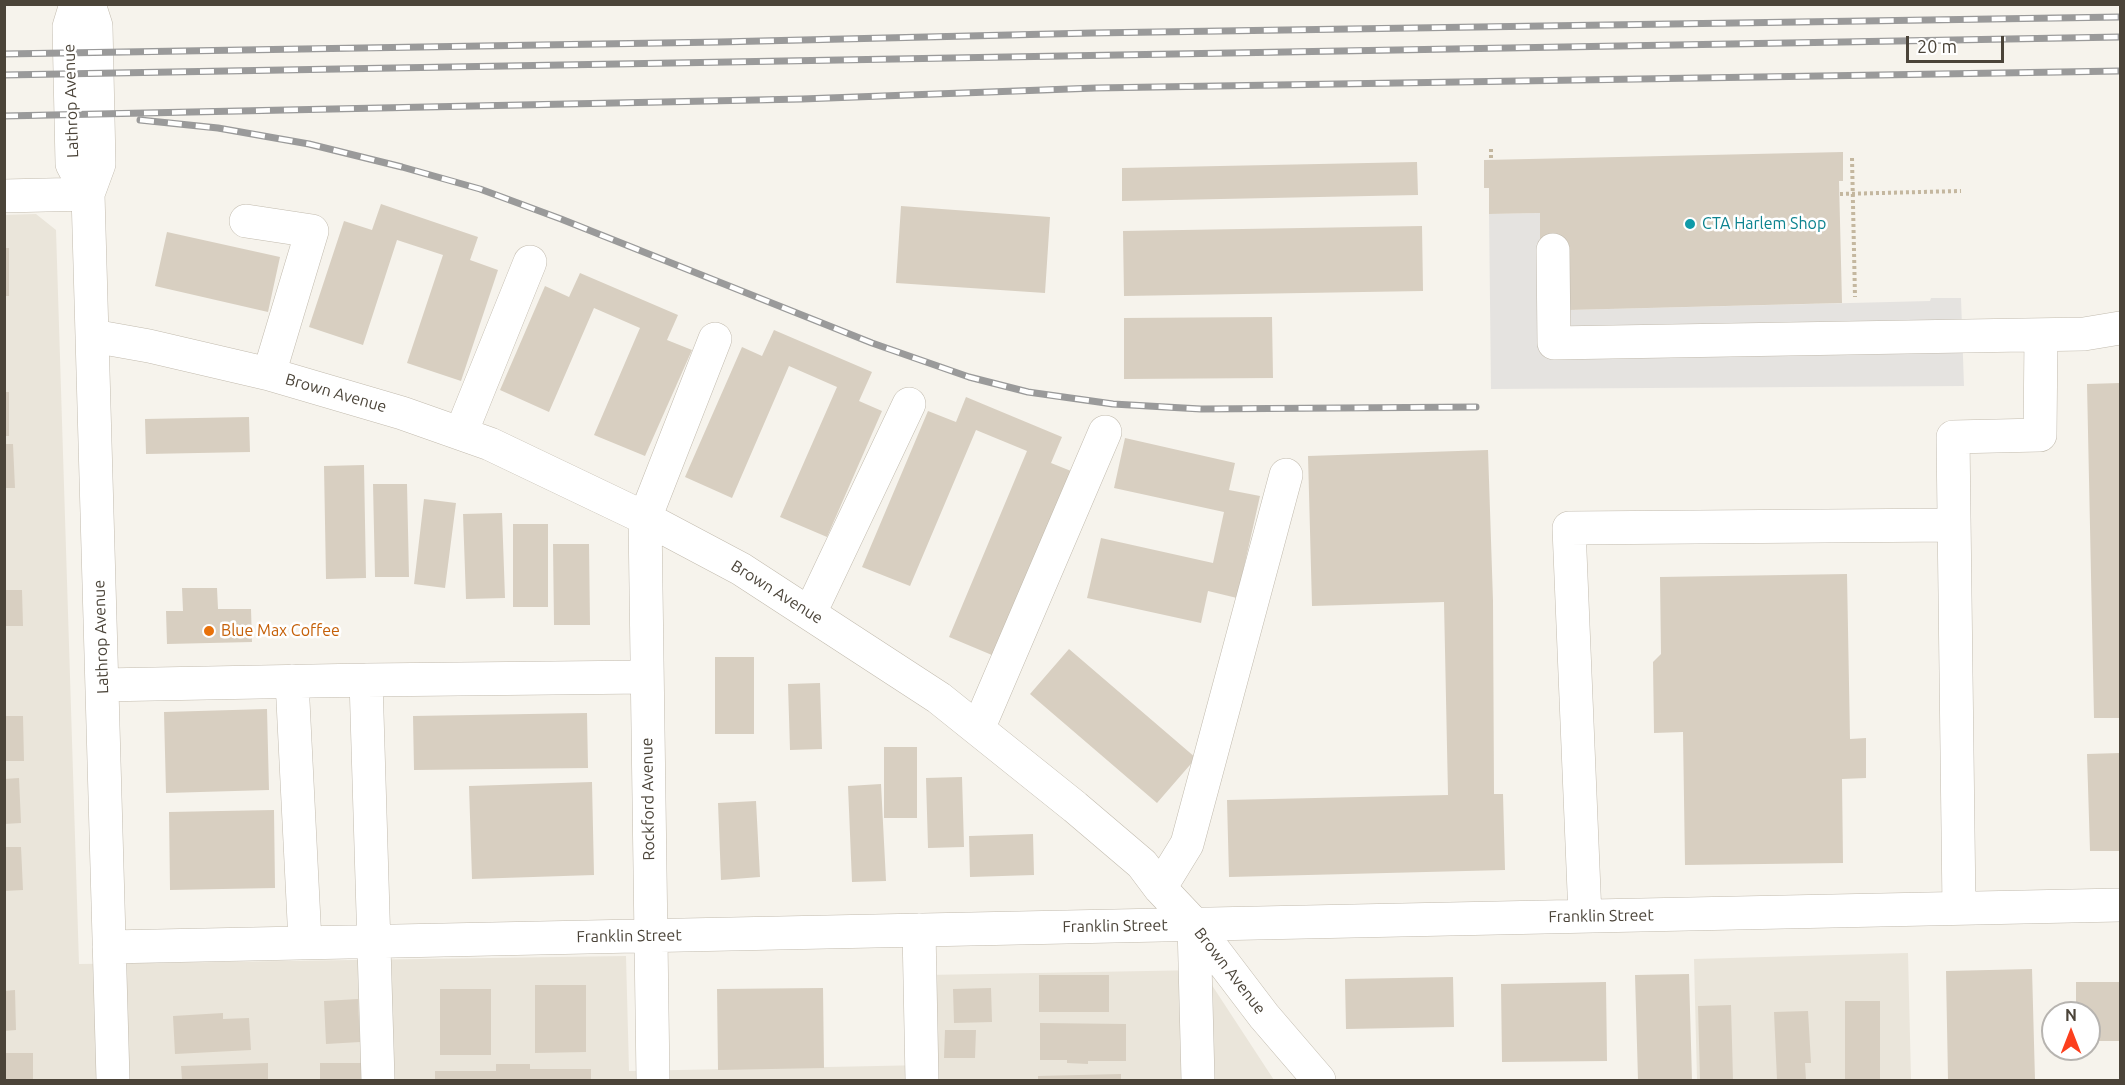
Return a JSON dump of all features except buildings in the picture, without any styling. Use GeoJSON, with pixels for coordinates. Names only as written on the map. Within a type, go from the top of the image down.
{"type":"FeatureCollection","features":[{"type":"Feature","properties":{"kind":"street","name":"Lathrop Avenue"},"geometry":{"type":"LineString","coordinates":[[76,4],[69,27],[72,164],[88,194]]}},
{"type":"Feature","properties":{"kind":"street","name":"Lathrop Avenue"},"geometry":{"type":"LineString","coordinates":[[89,4],[96,26],[99,164],[88,194],[113,1080]]}},
{"type":"Feature","properties":{"kind":"street"},"geometry":{"type":"LineString","coordinates":[[4,196],[88,194]]}},
{"type":"Feature","properties":{"kind":"street"},"geometry":{"type":"LineString","coordinates":[[246,221],[312,231],[269,374]]}},
{"type":"Feature","properties":{"kind":"street"},"geometry":{"type":"LineString","coordinates":[[1553,250],[1554,343],[2041,336],[2084,334],[2121,328]]}},
{"type":"Feature","properties":{"kind":"street"},"geometry":{"type":"LineString","coordinates":[[461,433],[530,262]]}},
{"type":"Feature","properties":{"kind":"street","name":"Brown Avenue"},"geometry":{"type":"LineString","coordinates":[[93,336],[149,346],[269,374],[461,433],[490,444],[645,518],[741,569],[939,698],[1076,807],[1142,864],[1160,888],[1194,924],[1264,1016],[1320,1080]]}},
{"type":"Feature","properties":{"kind":"street"},"geometry":{"type":"LineString","coordinates":[[1959,908],[1953,437],[2040,435],[2041,336]]}},
{"type":"Feature","properties":{"kind":"street"},"geometry":{"type":"LineString","coordinates":[[645,518],[715,339]]}},
{"type":"Feature","properties":{"kind":"street"},"geometry":{"type":"LineString","coordinates":[[810,613],[909,404]]}},
{"type":"Feature","properties":{"kind":"street"},"geometry":{"type":"LineString","coordinates":[[978,729],[1105,432]]}},
{"type":"Feature","properties":{"kind":"street"},"geometry":{"type":"LineString","coordinates":[[1160,888],[1187,844],[1286,474]]}},
{"type":"Feature","properties":{"kind":"street","name":"Rockford Avenue"},"geometry":{"type":"LineString","coordinates":[[645,518],[653,1080]]}},
{"type":"Feature","properties":{"kind":"street"},"geometry":{"type":"LineString","coordinates":[[1585,916],[1569,528],[1954,525]]}},
{"type":"Feature","properties":{"kind":"street"},"geometry":{"type":"LineString","coordinates":[[102,686],[292,681],[647,677]]}},
{"type":"Feature","properties":{"kind":"street"},"geometry":{"type":"LineString","coordinates":[[366,680],[378,1080]]}},
{"type":"Feature","properties":{"kind":"street"},"geometry":{"type":"LineString","coordinates":[[292,681],[305,942]]}},
{"type":"Feature","properties":{"kind":"street","name":"Franklin Street"},"geometry":{"type":"LineString","coordinates":[[109,947],[2121,905]]}},
{"type":"Feature","properties":{"kind":"street"},"geometry":{"type":"LineString","coordinates":[[1194,924],[1198,1080]]}},
{"type":"Feature","properties":{"kind":"street"},"geometry":{"type":"LineString","coordinates":[[919,930],[922,1080]]}},
{"type":"Feature","properties":{"kind":"path"},"geometry":{"type":"LineString","coordinates":[[1491,149],[1491,160]]}},
{"type":"Feature","properties":{"kind":"path"},"geometry":{"type":"LineString","coordinates":[[1852,158],[1855,297]]}},
{"type":"Feature","properties":{"kind":"path"},"geometry":{"type":"LineString","coordinates":[[1840,194],[1961,191]]}},
{"type":"Feature","properties":{"kind":"shaded area"},"geometry":{"type":"Polygon","coordinates":[[[1540,213],[1540,249],[1569,310],[1930,301],[1931,298],[1961,298],[1964,386],[1491,389],[1489,214],[1540,213]]]}},
{"type":"Feature","properties":{"kind":"shaded area"},"geometry":{"type":"Polygon","coordinates":[[[36,214],[56,230],[79,964],[626,956],[629,1071],[927,1065],[926,975],[1202,970],[1274,1080],[5,1080],[4,215],[36,214]]]}},
{"type":"Feature","properties":{"kind":"shaded area"},"geometry":{"type":"Polygon","coordinates":[[[1908,953],[1911,1080],[1697,1080],[1694,959],[1908,953]]]}},
{"type":"Feature","properties":{"kind":"railway"},"geometry":{"type":"LineString","coordinates":[[4,54],[719,42],[1092,33],[2120,17]]}},
{"type":"Feature","properties":{"kind":"railway"},"geometry":{"type":"LineString","coordinates":[[4,75],[2120,37]]}},
{"type":"Feature","properties":{"kind":"railway"},"geometry":{"type":"LineString","coordinates":[[4,116],[802,99],[1096,88],[2120,71]]}},
{"type":"Feature","properties":{"kind":"railway"},"geometry":{"type":"LineString","coordinates":[[140,120],[218,128],[309,144],[480,189],[872,343],[969,377],[1028,392],[1113,404],[1201,409],[1476,407]]}},
{"type":"Feature","properties":{"kind":"place","name":"CTA Harlem Shop"},"geometry":{"type":"Point","coordinates":[1690,224]}},
{"type":"Feature","properties":{"kind":"place","name":"Blue Max Coffee"},"geometry":{"type":"Point","coordinates":[209,631]}}]}
